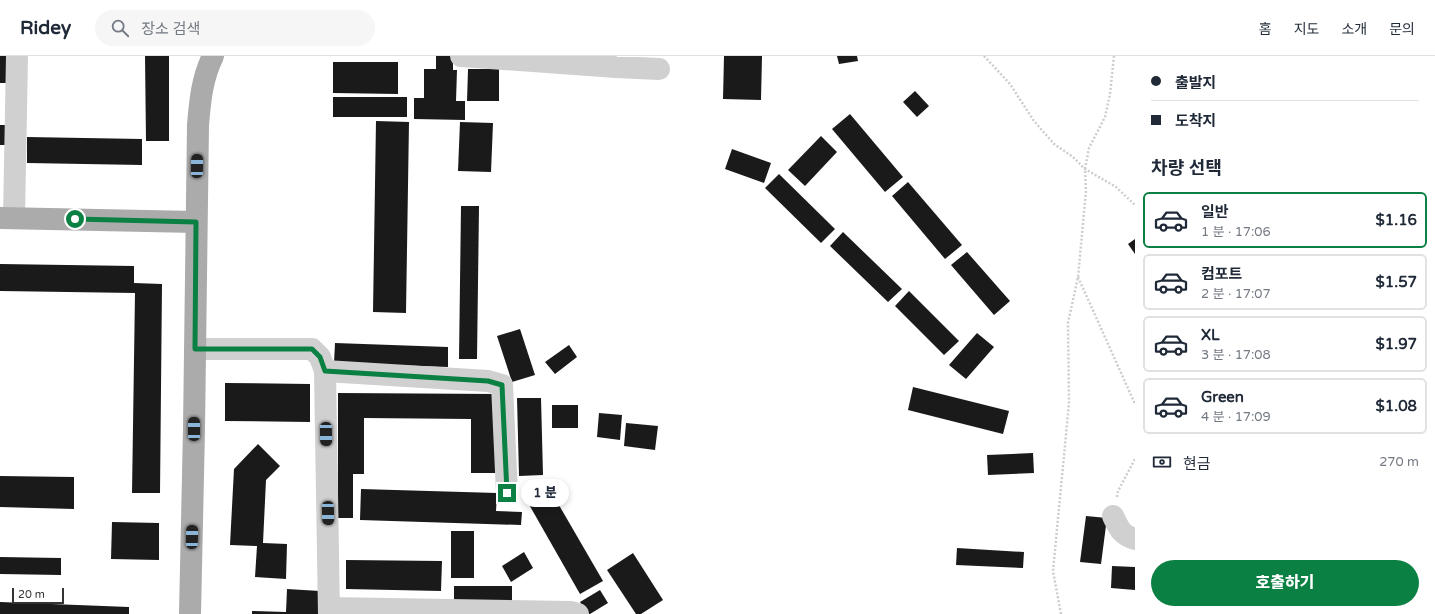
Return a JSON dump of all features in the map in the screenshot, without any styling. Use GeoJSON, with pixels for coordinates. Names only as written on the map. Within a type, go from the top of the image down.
{"type":"FeatureCollection","features":[{"type":"Feature","properties":{"kind":"main road"},"geometry":{"type":"LineString","coordinates":[[190,614],[198,125],[200,95],[207,67],[213,56]]}},
{"type":"Feature","properties":{"kind":"main road"},"geometry":{"type":"LineString","coordinates":[[7,218],[196,222]]}},
{"type":"Feature","properties":{"kind":"street"},"geometry":{"type":"LineString","coordinates":[[7,218],[17,56]]}},
{"type":"Feature","properties":{"kind":"street"},"geometry":{"type":"LineString","coordinates":[[461,56],[608,67],[659,69]]}},
{"type":"Feature","properties":{"kind":"street"},"geometry":{"type":"LineString","coordinates":[[195,349],[312,349],[320,357],[325,371],[329,611],[571,612],[578,614]]}},
{"type":"Feature","properties":{"kind":"street"},"geometry":{"type":"LineString","coordinates":[[325,371],[488,381],[502,385],[507,493]]}},
{"type":"Feature","properties":{"kind":"street"},"geometry":{"type":"LineString","coordinates":[[1113,516],[1120,530],[1129,537],[1135,539]]}},
{"type":"Feature","properties":{"kind":"path"},"geometry":{"type":"LineString","coordinates":[[984,56],[1010,84],[1034,120],[1054,144],[1073,157],[1085,169],[1116,187],[1135,205]]}},
{"type":"Feature","properties":{"kind":"path"},"geometry":{"type":"LineString","coordinates":[[1061,614],[1053,571],[1069,403],[1068,324],[1078,277],[1086,191],[1085,169],[1089,148],[1105,117],[1110,94],[1114,56]]}},
{"type":"Feature","properties":{"kind":"path"},"geometry":{"type":"LineString","coordinates":[[1078,277],[1135,404]]}},
{"type":"Feature","properties":{"kind":"path"},"geometry":{"type":"LineString","coordinates":[[1113,516],[1118,492],[1135,459]]}},
{"type":"Feature","properties":{"kind":"building"},"geometry":{"type":"Polygon","coordinates":[[[0,56],[11,56],[11,83],[0,83],[0,56]]]}},
{"type":"Feature","properties":{"kind":"building"},"geometry":{"type":"Polygon","coordinates":[[[145,56],[169,56],[169,141],[146,141],[145,56]]]}},
{"type":"Feature","properties":{"kind":"building"},"geometry":{"type":"Polygon","coordinates":[[[436,56],[453,56],[453,70],[457,70],[456,101],[465,101],[465,120],[414,119],[414,98],[424,98],[424,69],[436,69],[436,56]]]}},
{"type":"Feature","properties":{"kind":"building"},"geometry":{"type":"Polygon","coordinates":[[[724,56],[762,56],[761,100],[723,99],[724,56]]]}},
{"type":"Feature","properties":{"kind":"building"},"geometry":{"type":"Polygon","coordinates":[[[837,56],[857,56],[858,61],[839,64],[837,56]]]}},
{"type":"Feature","properties":{"kind":"building"},"geometry":{"type":"Polygon","coordinates":[[[333,62],[398,62],[398,94],[333,93],[333,62]]]}},
{"type":"Feature","properties":{"kind":"building"},"geometry":{"type":"Polygon","coordinates":[[[468,69],[499,69],[499,101],[467,101],[468,69]]]}},
{"type":"Feature","properties":{"kind":"building"},"geometry":{"type":"Polygon","coordinates":[[[915,91],[929,106],[917,117],[903,102],[915,91]]]}},
{"type":"Feature","properties":{"kind":"building"},"geometry":{"type":"Polygon","coordinates":[[[333,97],[407,97],[407,117],[333,117],[333,97]]]}},
{"type":"Feature","properties":{"kind":"building"},"geometry":{"type":"Polygon","coordinates":[[[850,114],[903,177],[885,192],[832,129],[850,114]]]}},
{"type":"Feature","properties":{"kind":"building"},"geometry":{"type":"Polygon","coordinates":[[[376,121],[409,122],[406,313],[373,312],[376,121]]]}},
{"type":"Feature","properties":{"kind":"building"},"geometry":{"type":"Polygon","coordinates":[[[460,122],[493,123],[491,172],[458,171],[460,122]]]}},
{"type":"Feature","properties":{"kind":"building"},"geometry":{"type":"Polygon","coordinates":[[[0,125],[7,125],[7,145],[0,145],[0,125]]]}},
{"type":"Feature","properties":{"kind":"building"},"geometry":{"type":"Polygon","coordinates":[[[821,136],[837,152],[805,186],[788,170],[821,136]]]}},
{"type":"Feature","properties":{"kind":"building"},"geometry":{"type":"Polygon","coordinates":[[[27,137],[142,139],[142,165],[27,163],[27,137]]]}},
{"type":"Feature","properties":{"kind":"building"},"geometry":{"type":"Polygon","coordinates":[[[732,149],[771,163],[764,183],[725,169],[732,149]]]}},
{"type":"Feature","properties":{"kind":"building"},"geometry":{"type":"Polygon","coordinates":[[[779,174],[835,229],[821,243],[765,188],[779,174]]]}},
{"type":"Feature","properties":{"kind":"building"},"geometry":{"type":"Polygon","coordinates":[[[908,182],[962,245],[945,259],[892,196],[908,182]]]}},
{"type":"Feature","properties":{"kind":"building"},"geometry":{"type":"Polygon","coordinates":[[[461,206],[479,206],[477,359],[459,359],[461,206]]]}},
{"type":"Feature","properties":{"kind":"building"},"geometry":{"type":"Polygon","coordinates":[[[843,232],[902,289],[888,302],[830,246],[843,232]]]}},
{"type":"Feature","properties":{"kind":"building"},"geometry":{"type":"Polygon","coordinates":[[[1135,239],[1135,254],[1128,244],[1135,239]]]}},
{"type":"Feature","properties":{"kind":"building"},"geometry":{"type":"Polygon","coordinates":[[[967,252],[1010,301],[994,315],[951,265],[967,252]]]}},
{"type":"Feature","properties":{"kind":"building"},"geometry":{"type":"Polygon","coordinates":[[[0,264],[134,266],[134,283],[162,284],[160,493],[132,493],[135,293],[0,291],[0,264]]]}},
{"type":"Feature","properties":{"kind":"building"},"geometry":{"type":"Polygon","coordinates":[[[909,291],[959,341],[944,355],[895,306],[909,291]]]}},
{"type":"Feature","properties":{"kind":"building"},"geometry":{"type":"Polygon","coordinates":[[[520,329],[535,375],[512,382],[497,336],[520,329]]]}},
{"type":"Feature","properties":{"kind":"building"},"geometry":{"type":"Polygon","coordinates":[[[977,333],[994,347],[966,379],[949,365],[977,333]]]}},
{"type":"Feature","properties":{"kind":"building"},"geometry":{"type":"Polygon","coordinates":[[[335,343],[448,347],[448,367],[334,363],[335,343]]]}},
{"type":"Feature","properties":{"kind":"building"},"geometry":{"type":"Polygon","coordinates":[[[569,345],[577,357],[555,374],[545,362],[569,345]]]}},
{"type":"Feature","properties":{"kind":"building"},"geometry":{"type":"Polygon","coordinates":[[[225,383],[310,384],[310,422],[225,421],[225,383]]]}},
{"type":"Feature","properties":{"kind":"building"},"geometry":{"type":"Polygon","coordinates":[[[913,387],[1009,411],[1003,434],[908,410],[913,387]]]}},
{"type":"Feature","properties":{"kind":"building"},"geometry":{"type":"Polygon","coordinates":[[[338,393],[497,394],[497,473],[471,473],[471,419],[364,418],[364,474],[353,474],[353,518],[338,518],[338,393]]]}},
{"type":"Feature","properties":{"kind":"building"},"geometry":{"type":"Polygon","coordinates":[[[517,398],[541,398],[543,475],[519,476],[517,398]]]}},
{"type":"Feature","properties":{"kind":"building"},"geometry":{"type":"Polygon","coordinates":[[[552,405],[578,405],[578,428],[552,428],[552,405]]]}},
{"type":"Feature","properties":{"kind":"building"},"geometry":{"type":"Polygon","coordinates":[[[599,413],[622,415],[620,440],[597,437],[599,413]]]}},
{"type":"Feature","properties":{"kind":"building"},"geometry":{"type":"Polygon","coordinates":[[[626,423],[658,426],[655,450],[624,446],[626,423]]]}},
{"type":"Feature","properties":{"kind":"building"},"geometry":{"type":"Polygon","coordinates":[[[258,444],[280,466],[266,480],[263,543],[287,544],[286,579],[255,577],[257,546],[230,545],[234,469],[258,444]]]}},
{"type":"Feature","properties":{"kind":"building"},"geometry":{"type":"Polygon","coordinates":[[[1033,453],[1034,473],[988,475],[987,455],[1033,453]]]}},
{"type":"Feature","properties":{"kind":"building"},"geometry":{"type":"Polygon","coordinates":[[[0,476],[74,477],[74,509],[0,507],[0,476]]]}},
{"type":"Feature","properties":{"kind":"building"},"geometry":{"type":"Polygon","coordinates":[[[545,481],[603,581],[580,594],[523,494],[545,481]]]}},
{"type":"Feature","properties":{"kind":"building"},"geometry":{"type":"Polygon","coordinates":[[[361,489],[497,493],[496,511],[522,512],[521,525],[360,520],[361,489]]]}},
{"type":"Feature","properties":{"kind":"building"},"geometry":{"type":"Polygon","coordinates":[[[1086,516],[1107,518],[1101,564],[1080,562],[1086,516]]]}},
{"type":"Feature","properties":{"kind":"building"},"geometry":{"type":"Polygon","coordinates":[[[112,522],[159,523],[159,560],[111,559],[112,522]]]}},
{"type":"Feature","properties":{"kind":"building"},"geometry":{"type":"Polygon","coordinates":[[[451,531],[474,531],[474,578],[451,578],[451,531]]]}},
{"type":"Feature","properties":{"kind":"building"},"geometry":{"type":"Polygon","coordinates":[[[957,548],[1024,552],[1023,568],[956,565],[957,548]]]}},
{"type":"Feature","properties":{"kind":"building"},"geometry":{"type":"Polygon","coordinates":[[[524,552],[533,568],[511,582],[502,566],[524,552]]]}},
{"type":"Feature","properties":{"kind":"building"},"geometry":{"type":"Polygon","coordinates":[[[633,553],[663,600],[641,614],[636,614],[607,570],[633,553]]]}},
{"type":"Feature","properties":{"kind":"building"},"geometry":{"type":"Polygon","coordinates":[[[0,557],[61,558],[61,575],[0,574],[0,557]]]}},
{"type":"Feature","properties":{"kind":"building"},"geometry":{"type":"Polygon","coordinates":[[[346,560],[442,561],[441,591],[346,589],[346,560]]]}},
{"type":"Feature","properties":{"kind":"building"},"geometry":{"type":"Polygon","coordinates":[[[1112,566],[1135,567],[1135,590],[1111,588],[1112,566]]]}},
{"type":"Feature","properties":{"kind":"building"},"geometry":{"type":"Polygon","coordinates":[[[454,586],[512,586],[512,603],[454,603],[454,586]]]}},
{"type":"Feature","properties":{"kind":"building"},"geometry":{"type":"Polygon","coordinates":[[[287,589],[320,591],[319,614],[252,614],[252,611],[286,612],[287,589]]]}},
{"type":"Feature","properties":{"kind":"building"},"geometry":{"type":"Polygon","coordinates":[[[600,590],[608,603],[590,614],[587,614],[580,602],[600,590]]]}},
{"type":"Feature","properties":{"kind":"building"},"geometry":{"type":"Polygon","coordinates":[[[0,602],[129,607],[129,614],[0,614],[0,602]]]}},
{"type":"Feature","properties":{"kind":"route"},"geometry":{"type":"LineString","coordinates":[[75,219],[196,222],[195,349],[312,349],[320,357],[325,371],[488,381],[502,385],[507,493]]}}]}
